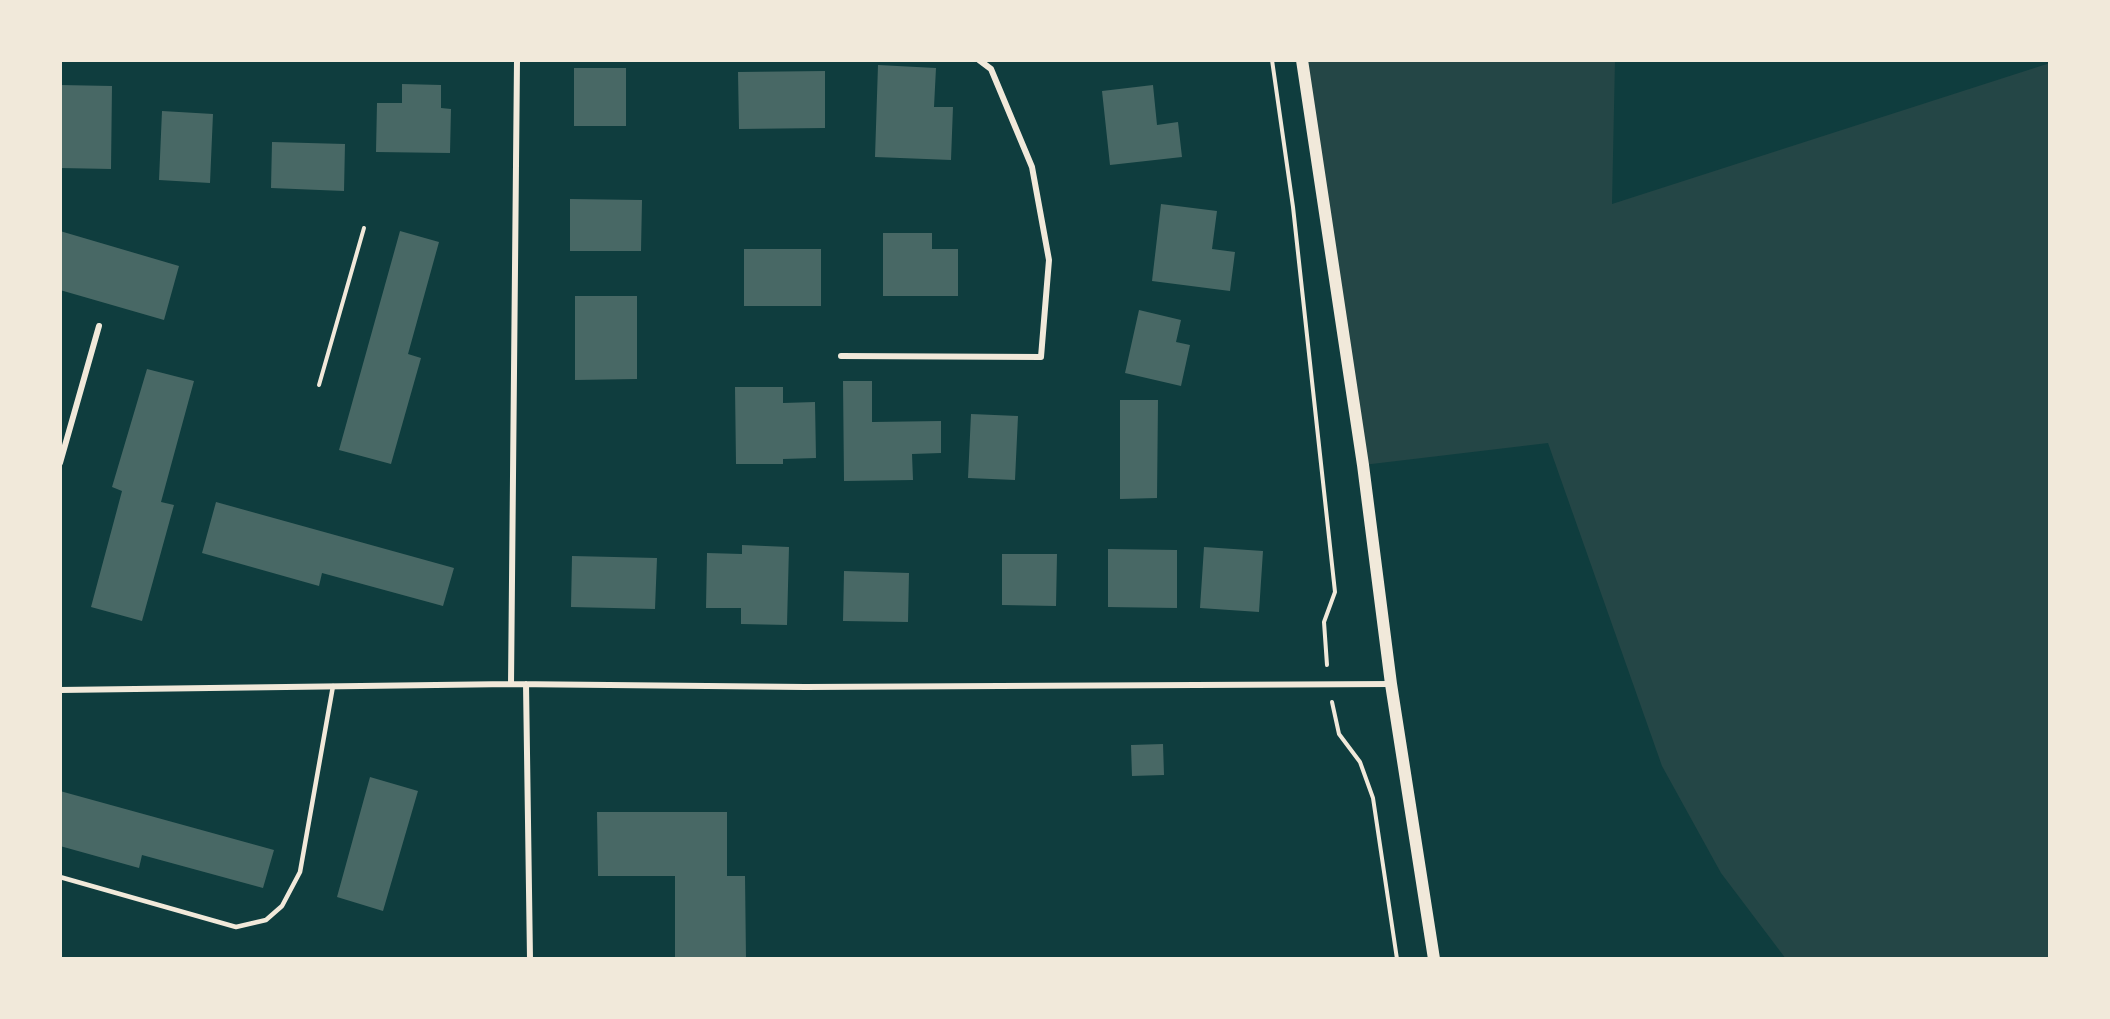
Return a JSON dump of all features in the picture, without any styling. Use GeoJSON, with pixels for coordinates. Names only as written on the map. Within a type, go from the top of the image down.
{"type":"FeatureCollection","features":[{"type":"Feature","properties":{"kind":"main road"},"geometry":{"type":"LineString","coordinates":[[1302,60],[1363,465],[1391,684],[1434,959]]}},
{"type":"Feature","properties":{"kind":"street"},"geometry":{"type":"LineString","coordinates":[[511,684],[518,60]]}},
{"type":"Feature","properties":{"kind":"street"},"geometry":{"type":"LineString","coordinates":[[841,356],[1041,357],[1049,260],[1032,167],[991,69],[979,60]]}},
{"type":"Feature","properties":{"kind":"street"},"geometry":{"type":"LineString","coordinates":[[60,463],[99,326]]}},
{"type":"Feature","properties":{"kind":"street"},"geometry":{"type":"LineString","coordinates":[[60,690],[511,684],[805,687],[1391,684]]}},
{"type":"Feature","properties":{"kind":"street"},"geometry":{"type":"LineString","coordinates":[[526,684],[530,959]]}},
{"type":"Feature","properties":{"kind":"lane"},"geometry":{"type":"LineString","coordinates":[[60,877],[236,927],[266,920],[282,906],[300,872],[333,686]]}},
{"type":"Feature","properties":{"kind":"path"},"geometry":{"type":"LineString","coordinates":[[1272,60],[1293,207],[1335,591],[1324,622],[1329,685],[1339,734],[1360,762],[1373,798],[1397,959]]}},
{"type":"Feature","properties":{"kind":"path"},"geometry":{"type":"LineString","coordinates":[[319,385],[364,228]]}},
{"type":"Feature","properties":{"kind":"shaded area"},"geometry":{"type":"Polygon","coordinates":[[[1299,60],[1615,60],[1612,204],[2050,63],[2050,959],[1786,959],[1721,873],[1662,766],[1548,443],[1363,465],[1299,60]]]}},
{"type":"Feature","properties":{"kind":"building"},"geometry":{"type":"Polygon","coordinates":[[[878,65],[936,68],[934,107],[953,107],[951,160],[875,157],[878,65]]]}},
{"type":"Feature","properties":{"kind":"building"},"geometry":{"type":"Polygon","coordinates":[[[574,68],[626,68],[626,126],[574,126],[574,68]]]}},
{"type":"Feature","properties":{"kind":"building"},"geometry":{"type":"Polygon","coordinates":[[[825,71],[825,128],[739,129],[738,72],[825,71]]]}},
{"type":"Feature","properties":{"kind":"building"},"geometry":{"type":"Polygon","coordinates":[[[402,84],[441,85],[441,108],[451,109],[450,153],[376,152],[377,103],[402,103],[402,84]]]}},
{"type":"Feature","properties":{"kind":"building"},"geometry":{"type":"Polygon","coordinates":[[[60,85],[112,86],[111,169],[60,168],[60,85]]]}},
{"type":"Feature","properties":{"kind":"building"},"geometry":{"type":"Polygon","coordinates":[[[1153,85],[1157,125],[1178,122],[1182,157],[1110,165],[1102,91],[1153,85]]]}},
{"type":"Feature","properties":{"kind":"building"},"geometry":{"type":"Polygon","coordinates":[[[162,111],[213,114],[210,183],[159,180],[162,111]]]}},
{"type":"Feature","properties":{"kind":"building"},"geometry":{"type":"Polygon","coordinates":[[[272,142],[345,144],[344,191],[271,188],[272,142]]]}},
{"type":"Feature","properties":{"kind":"building"},"geometry":{"type":"Polygon","coordinates":[[[570,199],[642,200],[641,251],[570,251],[570,199]]]}},
{"type":"Feature","properties":{"kind":"building"},"geometry":{"type":"Polygon","coordinates":[[[1161,204],[1217,211],[1212,249],[1235,252],[1230,291],[1152,281],[1161,204]]]}},
{"type":"Feature","properties":{"kind":"building"},"geometry":{"type":"Polygon","coordinates":[[[60,231],[179,266],[164,320],[60,290],[60,231]]]}},
{"type":"Feature","properties":{"kind":"building"},"geometry":{"type":"Polygon","coordinates":[[[400,231],[439,242],[408,354],[421,358],[391,464],[339,450],[400,231]]]}},
{"type":"Feature","properties":{"kind":"building"},"geometry":{"type":"Polygon","coordinates":[[[883,233],[932,233],[932,249],[958,249],[958,296],[883,296],[883,233]]]}},
{"type":"Feature","properties":{"kind":"building"},"geometry":{"type":"Polygon","coordinates":[[[744,249],[821,249],[821,306],[744,306],[744,249]]]}},
{"type":"Feature","properties":{"kind":"building"},"geometry":{"type":"Polygon","coordinates":[[[575,296],[637,296],[637,379],[575,380],[575,296]]]}},
{"type":"Feature","properties":{"kind":"building"},"geometry":{"type":"Polygon","coordinates":[[[1139,310],[1181,320],[1176,342],[1190,345],[1181,386],[1125,373],[1139,310]]]}},
{"type":"Feature","properties":{"kind":"building"},"geometry":{"type":"Polygon","coordinates":[[[147,369],[194,381],[161,502],[174,505],[142,621],[91,607],[122,491],[112,487],[147,369]]]}},
{"type":"Feature","properties":{"kind":"building"},"geometry":{"type":"Polygon","coordinates":[[[843,381],[872,381],[872,422],[941,421],[941,453],[912,454],[913,480],[844,481],[843,381]]]}},
{"type":"Feature","properties":{"kind":"building"},"geometry":{"type":"Polygon","coordinates":[[[735,387],[783,387],[783,403],[815,402],[816,458],[783,459],[783,464],[736,464],[735,387]]]}},
{"type":"Feature","properties":{"kind":"building"},"geometry":{"type":"Polygon","coordinates":[[[1120,400],[1158,400],[1157,498],[1120,499],[1120,400]]]}},
{"type":"Feature","properties":{"kind":"building"},"geometry":{"type":"Polygon","coordinates":[[[971,414],[1018,416],[1015,480],[968,478],[971,414]]]}},
{"type":"Feature","properties":{"kind":"building"},"geometry":{"type":"Polygon","coordinates":[[[216,502],[454,568],[443,606],[322,573],[319,586],[202,553],[216,502]]]}},
{"type":"Feature","properties":{"kind":"building"},"geometry":{"type":"Polygon","coordinates":[[[742,545],[789,547],[787,625],[741,624],[741,608],[706,608],[707,553],[742,554],[742,545]]]}},
{"type":"Feature","properties":{"kind":"building"},"geometry":{"type":"Polygon","coordinates":[[[1204,547],[1263,551],[1259,612],[1200,608],[1204,547]]]}},
{"type":"Feature","properties":{"kind":"building"},"geometry":{"type":"Polygon","coordinates":[[[1108,549],[1177,550],[1177,608],[1108,607],[1108,549]]]}},
{"type":"Feature","properties":{"kind":"building"},"geometry":{"type":"Polygon","coordinates":[[[1002,554],[1057,554],[1056,606],[1002,605],[1002,554]]]}},
{"type":"Feature","properties":{"kind":"building"},"geometry":{"type":"Polygon","coordinates":[[[572,556],[657,558],[655,609],[571,607],[572,556]]]}},
{"type":"Feature","properties":{"kind":"building"},"geometry":{"type":"Polygon","coordinates":[[[844,571],[909,573],[908,622],[843,621],[844,571]]]}},
{"type":"Feature","properties":{"kind":"building"},"geometry":{"type":"Polygon","coordinates":[[[1163,744],[1164,775],[1132,776],[1131,745],[1163,744]]]}},
{"type":"Feature","properties":{"kind":"building"},"geometry":{"type":"Polygon","coordinates":[[[370,777],[418,791],[383,911],[337,897],[370,777]]]}},
{"type":"Feature","properties":{"kind":"building"},"geometry":{"type":"Polygon","coordinates":[[[60,791],[274,850],[263,888],[142,855],[139,868],[60,846],[60,791]]]}},
{"type":"Feature","properties":{"kind":"building"},"geometry":{"type":"Polygon","coordinates":[[[597,812],[727,812],[727,876],[745,876],[746,959],[675,959],[675,876],[598,876],[597,812]]]}}]}
